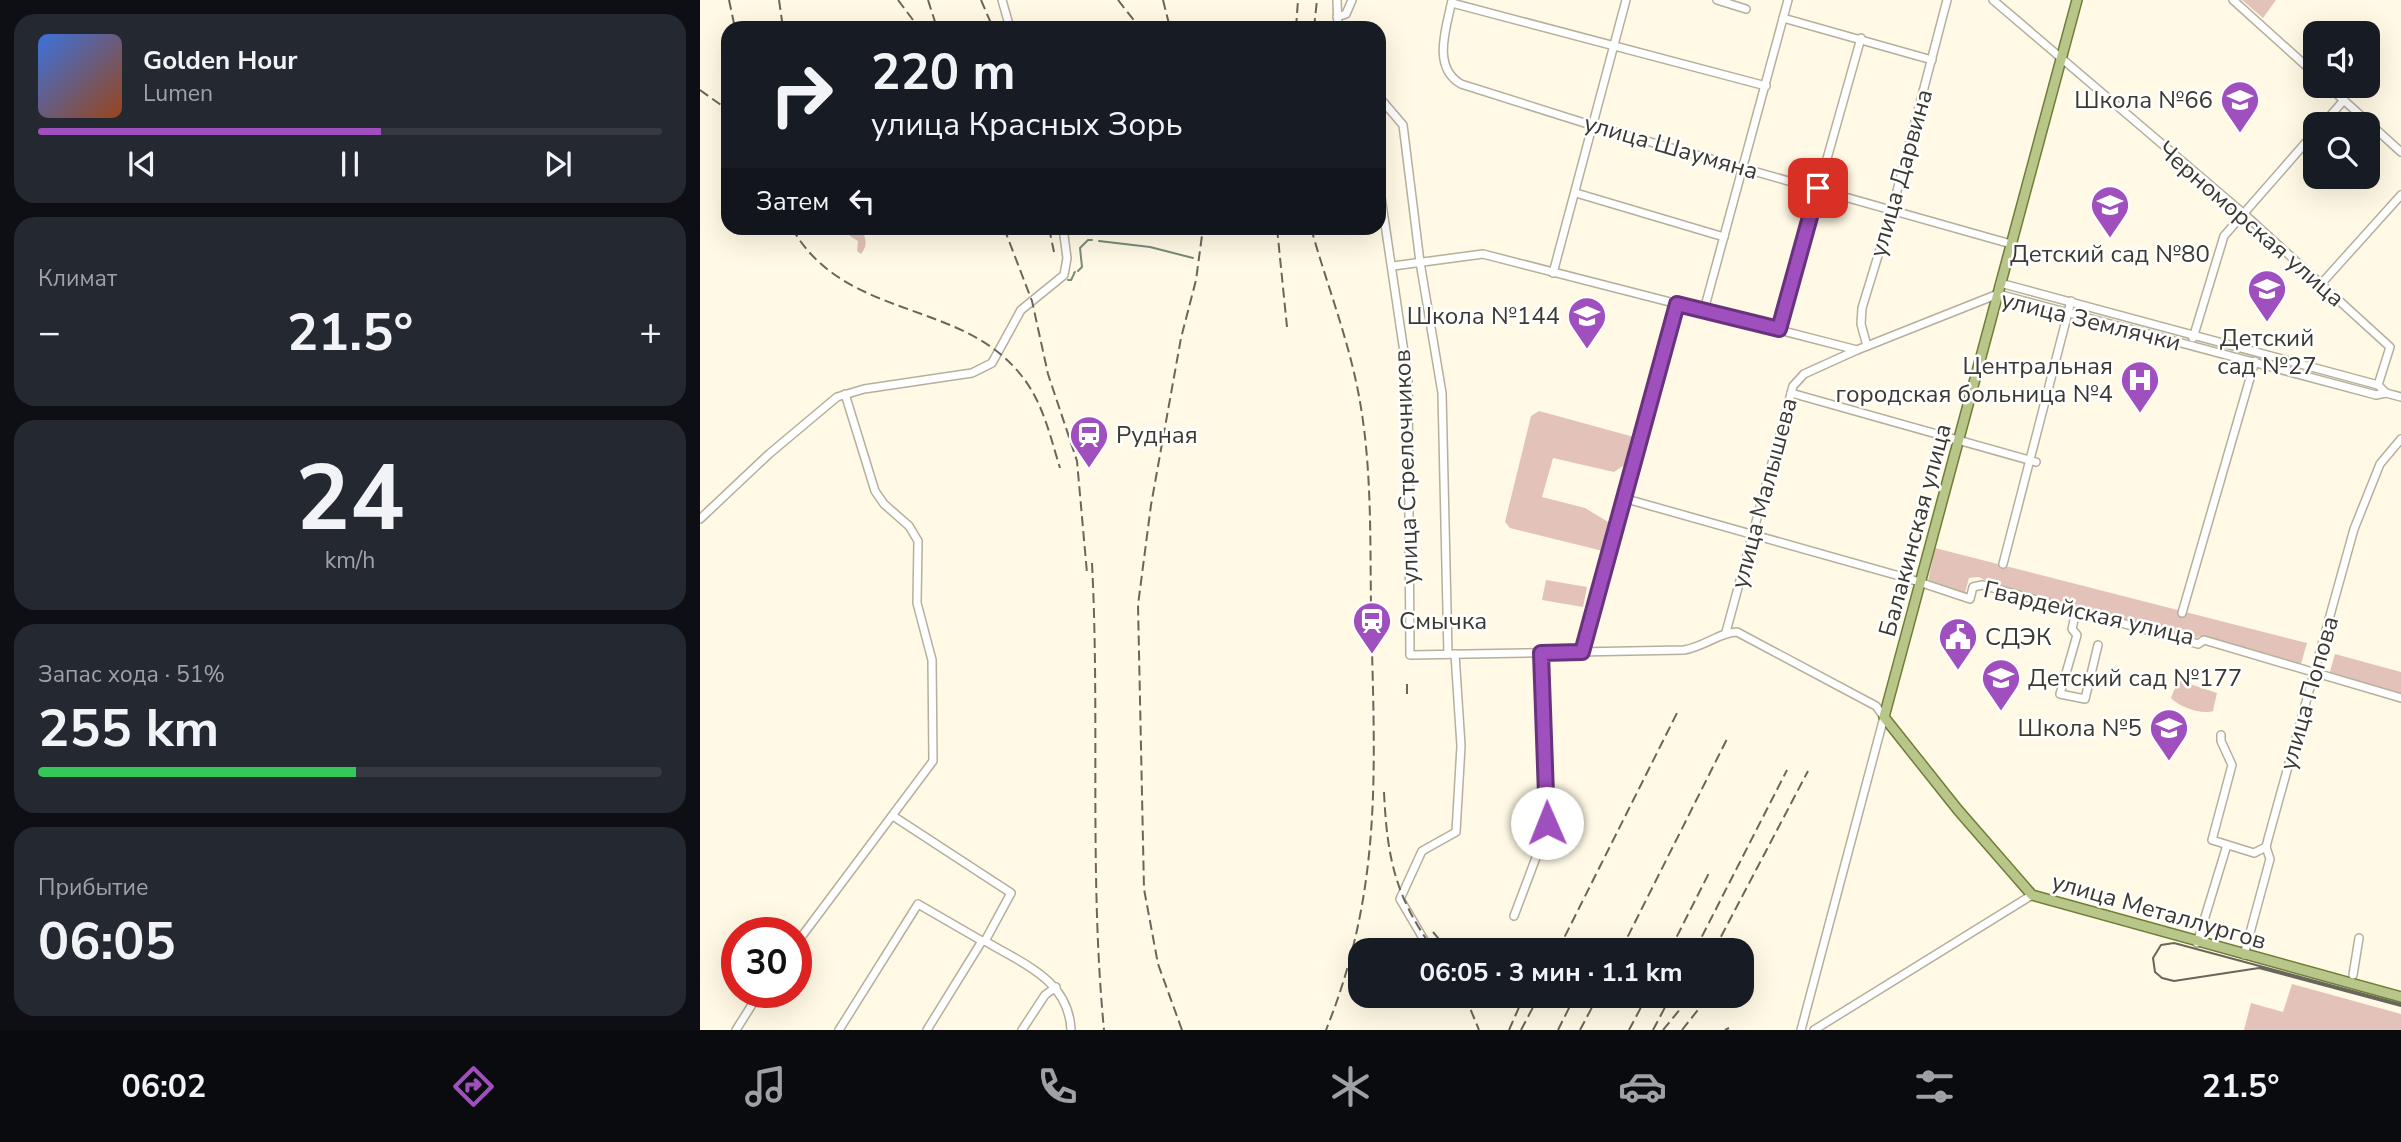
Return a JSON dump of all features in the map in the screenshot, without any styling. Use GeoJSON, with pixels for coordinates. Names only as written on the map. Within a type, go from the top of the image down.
{"type":"FeatureCollection","features":[{"type":"Feature","properties":{"kind":"main road","name":"Балакинская улица"},"geometry":{"type":"LineString","coordinates":[[1884,717],[2077,0]]}},
{"type":"Feature","properties":{"kind":"main road"},"geometry":{"type":"LineString","coordinates":[[1884,717],[1958,810],[2032,895]]}},
{"type":"Feature","properties":{"kind":"main road","name":"улица Металлургов"},"geometry":{"type":"LineString","coordinates":[[2032,895],[2401,998]]}},
{"type":"Feature","properties":{"kind":"street"},"geometry":{"type":"LineString","coordinates":[[1002,0],[1008,21]]}},
{"type":"Feature","properties":{"kind":"street"},"geometry":{"type":"LineString","coordinates":[[1337,0],[1337,21]]}},
{"type":"Feature","properties":{"kind":"street"},"geometry":{"type":"LineString","coordinates":[[1337,17],[1346,14],[1352,0]]}},
{"type":"Feature","properties":{"kind":"street"},"geometry":{"type":"LineString","coordinates":[[1553,273],[1626,0]]}},
{"type":"Feature","properties":{"kind":"street"},"geometry":{"type":"LineString","coordinates":[[1717,0],[1746,9]]}},
{"type":"Feature","properties":{"kind":"street"},"geometry":{"type":"LineString","coordinates":[[1704,310],[1787,0]]}},
{"type":"Feature","properties":{"kind":"street","name":"улица Дарвина"},"geometry":{"type":"LineString","coordinates":[[1867,346],[1861,324],[1862,308],[1892,210],[1947,0]]}},
{"type":"Feature","properties":{"kind":"street","name":"Черноморская улица"},"geometry":{"type":"LineString","coordinates":[[1993,0],[2243,213],[2390,347],[2378,385]]}},
{"type":"Feature","properties":{"kind":"street"},"geometry":{"type":"LineString","coordinates":[[2233,0],[2303,63]]}},
{"type":"Feature","properties":{"kind":"street"},"geometry":{"type":"LineString","coordinates":[[1452,1],[1766,86]]}},
{"type":"Feature","properties":{"kind":"street","name":"улица Шаумяна"},"geometry":{"type":"LineString","coordinates":[[1452,1],[1442,52],[1454,80],[1594,126],[2011,244]]}},
{"type":"Feature","properties":{"kind":"street"},"geometry":{"type":"LineString","coordinates":[[1783,18],[1932,60]]}},
{"type":"Feature","properties":{"kind":"street"},"geometry":{"type":"LineString","coordinates":[[1779,329],[1861,38]]}},
{"type":"Feature","properties":{"kind":"street"},"geometry":{"type":"LineString","coordinates":[[2342,98],[2401,152]]}},
{"type":"Feature","properties":{"kind":"street"},"geometry":{"type":"LineString","coordinates":[[2333,112],[2344,100]]}},
{"type":"Feature","properties":{"kind":"street"},"geometry":{"type":"LineString","coordinates":[[1386,105],[1403,125],[1420,262],[1433,326],[1445,425],[1451,654],[1461,746],[1456,832],[1422,851],[1401,895],[1401,902],[1423,938]]}},
{"type":"Feature","properties":{"kind":"street"},"geometry":{"type":"LineString","coordinates":[[2191,345],[2224,236],[2303,146]]}},
{"type":"Feature","properties":{"kind":"street"},"geometry":{"type":"LineString","coordinates":[[1576,193],[1724,237]]}},
{"type":"Feature","properties":{"kind":"street"},"geometry":{"type":"LineString","coordinates":[[2321,284],[2401,195]]}},
{"type":"Feature","properties":{"kind":"street","name":"улица Стрелочников"},"geometry":{"type":"LineString","coordinates":[[1386,226],[1408,387],[1410,654],[1451,654]]}},
{"type":"Feature","properties":{"kind":"street"},"geometry":{"type":"LineString","coordinates":[[700,519],[786,439],[827,404],[845,394],[972,373],[987,367],[997,357],[1021,310],[1064,275],[1067,258],[1064,235]]}},
{"type":"Feature","properties":{"kind":"street"},"geometry":{"type":"LineString","coordinates":[[1393,266],[1478,254],[1857,350]]}},
{"type":"Feature","properties":{"kind":"street","name":"улица Землячки"},"geometry":{"type":"LineString","coordinates":[[2000,283],[2378,385]]}},
{"type":"Feature","properties":{"kind":"street","name":"улица Землячки"},"geometry":{"type":"LineString","coordinates":[[1857,350],[1998,294],[2376,395],[2386,393]]}},
{"type":"Feature","properties":{"kind":"street"},"geometry":{"type":"LineString","coordinates":[[2003,564],[2033,461],[2071,301]]}},
{"type":"Feature","properties":{"kind":"street"},"geometry":{"type":"LineString","coordinates":[[1582,652],[1677,304]]}},
{"type":"Feature","properties":{"kind":"street","name":"улица Малышева"},"geometry":{"type":"LineString","coordinates":[[1726,632],[1791,393],[1804,374],[1857,350]]}},
{"type":"Feature","properties":{"kind":"street"},"geometry":{"type":"LineString","coordinates":[[2182,613],[2257,353]]}},
{"type":"Feature","properties":{"kind":"street"},"geometry":{"type":"LineString","coordinates":[[2378,385],[2386,393],[2401,397]]}},
{"type":"Feature","properties":{"kind":"street"},"geometry":{"type":"LineString","coordinates":[[1791,393],[2033,461]]}},
{"type":"Feature","properties":{"kind":"street"},"geometry":{"type":"LineString","coordinates":[[812,923],[933,761],[932,660],[917,603],[918,541],[909,526],[884,504],[876,491],[845,394]]}},
{"type":"Feature","properties":{"kind":"street","name":"улица Попова"},"geometry":{"type":"LineString","coordinates":[[2244,955],[2270,859],[2266,847],[2367,492],[2380,464],[2401,439]]}},
{"type":"Feature","properties":{"kind":"street","name":"Гвардейская улица"},"geometry":{"type":"LineString","coordinates":[[1623,498],[1970,599],[1973,587],[1982,585],[2198,644],[2204,640],[2314,675],[2401,698]]}},
{"type":"Feature","properties":{"kind":"street"},"geometry":{"type":"LineString","coordinates":[[2076,611],[2071,629],[2077,635],[2060,694],[2085,699],[2098,645]]}},
{"type":"Feature","properties":{"kind":"street"},"geometry":{"type":"LineString","coordinates":[[1451,654],[1684,650],[1706,645],[1726,632],[1744,635],[1876,706],[1884,717]]}},
{"type":"Feature","properties":{"kind":"street"},"geometry":{"type":"LineString","coordinates":[[1514,916],[1546,831],[1541,653]]}},
{"type":"Feature","properties":{"kind":"street","name":"Балакинская улица"},"geometry":{"type":"LineString","coordinates":[[1801,1030],[1884,717]]}},
{"type":"Feature","properties":{"kind":"street"},"geometry":{"type":"LineString","coordinates":[[2221,735],[2232,765],[2212,840],[2254,853],[2266,847]]}},
{"type":"Feature","properties":{"kind":"street"},"geometry":{"type":"LineString","coordinates":[[892,816],[1011,893],[927,1030]]}},
{"type":"Feature","properties":{"kind":"street"},"geometry":{"type":"LineString","coordinates":[[2197,943],[2227,845]]}},
{"type":"Feature","properties":{"kind":"street","name":"улица Металлургов"},"geometry":{"type":"LineString","coordinates":[[1814,1030],[2032,895]]}},
{"type":"Feature","properties":{"kind":"street"},"geometry":{"type":"LineString","coordinates":[[839,1030],[918,904],[984,941],[1056,988],[1069,1006],[1071,1030]]}},
{"type":"Feature","properties":{"kind":"street"},"geometry":{"type":"LineString","coordinates":[[2353,975],[2359,938]]}},
{"type":"Feature","properties":{"kind":"street"},"geometry":{"type":"LineString","coordinates":[[1022,1030],[1045,995],[1056,988]]}},
{"type":"Feature","properties":{"kind":"street"},"geometry":{"type":"LineString","coordinates":[[736,1029],[750,1008]]}},
{"type":"Feature","properties":{"kind":"shaded area"},"geometry":{"type":"Polygon","coordinates":[[[2242,0],[2276,0],[2263,18],[2242,0]]]}},
{"type":"Feature","properties":{"kind":"shaded area"},"geometry":{"type":"Polygon","coordinates":[[[864,235],[866,244],[861,254],[857,251],[858,241],[850,236],[864,235]]]}},
{"type":"Feature","properties":{"kind":"shaded area"},"geometry":{"type":"Polygon","coordinates":[[[1539,411],[1634,437],[1626,464],[1614,472],[1553,458],[1542,497],[1585,508],[1610,523],[1603,551],[1510,528],[1505,522],[1531,416],[1539,411]]]}},
{"type":"Feature","properties":{"kind":"shaded area"},"geometry":{"type":"Polygon","coordinates":[[[1935,548],[2307,643],[2300,667],[2283,664],[2272,655],[2200,636],[2194,639],[1989,583],[1979,577],[1969,578],[1965,593],[1928,581],[1935,548]]]}},
{"type":"Feature","properties":{"kind":"shaded area"},"geometry":{"type":"Polygon","coordinates":[[[1546,580],[1587,587],[1583,607],[1542,600],[1546,580]]]}},
{"type":"Feature","properties":{"kind":"shaded area"},"geometry":{"type":"Polygon","coordinates":[[[2335,654],[2401,672],[2401,697],[2329,675],[2335,654]]]}},
{"type":"Feature","properties":{"kind":"shaded area"},"geometry":{"type":"Polygon","coordinates":[[[2178,680],[2217,693],[2213,711],[2197,711],[2171,698],[2178,680]]]}},
{"type":"Feature","properties":{"kind":"shaded area"},"geometry":{"type":"Polygon","coordinates":[[[2292,984],[2401,1014],[2401,1030],[2244,1030],[2251,1003],[2283,1012],[2292,984]]]}},
{"type":"Feature","properties":{"kind":"waterway"},"geometry":{"type":"LineString","coordinates":[[1078,271],[1082,267],[1080,248],[1088,240],[1092,240]]}},
{"type":"Feature","properties":{"kind":"waterway"},"geometry":{"type":"LineString","coordinates":[[1099,241],[1150,247],[1193,258]]}},
{"type":"Feature","properties":{"kind":"waterway"},"geometry":{"type":"LineString","coordinates":[[1068,280],[1071,280],[1074,274]]}},
{"type":"Feature","properties":{"kind":"tram line"},"geometry":{"type":"LineString","coordinates":[[2401,1004],[2174,943],[2161,945],[2153,958],[2155,972],[2162,978],[2174,981],[2259,968],[2401,1006]]}},
{"type":"Feature","properties":{"kind":"railway"},"geometry":{"type":"LineString","coordinates":[[729,0],[734,21]]}},
{"type":"Feature","properties":{"kind":"railway"},"geometry":{"type":"LineString","coordinates":[[779,0],[782,21]]}},
{"type":"Feature","properties":{"kind":"railway"},"geometry":{"type":"LineString","coordinates":[[898,0],[914,21]]}},
{"type":"Feature","properties":{"kind":"railway"},"geometry":{"type":"LineString","coordinates":[[928,0],[935,21]]}},
{"type":"Feature","properties":{"kind":"railway"},"geometry":{"type":"LineString","coordinates":[[981,0],[990,21]]}},
{"type":"Feature","properties":{"kind":"railway"},"geometry":{"type":"LineString","coordinates":[[1118,0],[1134,21]]}},
{"type":"Feature","properties":{"kind":"railway"},"geometry":{"type":"LineString","coordinates":[[1163,0],[1168,21]]}},
{"type":"Feature","properties":{"kind":"railway"},"geometry":{"type":"LineString","coordinates":[[1296,21],[1298,0]]}},
{"type":"Feature","properties":{"kind":"railway"},"geometry":{"type":"LineString","coordinates":[[1315,21],[1317,0]]}},
{"type":"Feature","properties":{"kind":"railway"},"geometry":{"type":"LineString","coordinates":[[700,90],[721,105]]}},
{"type":"Feature","properties":{"kind":"railway"},"geometry":{"type":"LineString","coordinates":[[797,235],[814,258],[841,279],[871,295],[967,333],[996,351],[1029,385],[1045,420],[1060,468]]}},
{"type":"Feature","properties":{"kind":"railway"},"geometry":{"type":"LineString","coordinates":[[1007,235],[1032,301],[1048,374],[1077,461],[1087,573]]}},
{"type":"Feature","properties":{"kind":"railway"},"geometry":{"type":"LineString","coordinates":[[1050,235],[1054,252]]}},
{"type":"Feature","properties":{"kind":"railway"},"geometry":{"type":"LineString","coordinates":[[1182,1030],[1158,964],[1144,889],[1138,605],[1151,505],[1181,338],[1196,280],[1202,235]]}},
{"type":"Feature","properties":{"kind":"railway"},"geometry":{"type":"LineString","coordinates":[[1278,235],[1287,327]]}},
{"type":"Feature","properties":{"kind":"railway"},"geometry":{"type":"LineString","coordinates":[[1313,235],[1342,329],[1363,418],[1370,526],[1374,717],[1372,821],[1367,872],[1345,976],[1326,1030]]}},
{"type":"Feature","properties":{"kind":"railway"},"geometry":{"type":"LineString","coordinates":[[1092,563],[1097,913],[1104,1030]]}},
{"type":"Feature","properties":{"kind":"railway"},"geometry":{"type":"LineString","coordinates":[[1407,682],[1407,694]]}},
{"type":"Feature","properties":{"kind":"railway"},"geometry":{"type":"LineString","coordinates":[[1564,938],[1678,711]]}},
{"type":"Feature","properties":{"kind":"railway"},"geometry":{"type":"LineString","coordinates":[[1627,938],[1728,737]]}},
{"type":"Feature","properties":{"kind":"railway"},"geometry":{"type":"LineString","coordinates":[[1701,938],[1787,770]]}},
{"type":"Feature","properties":{"kind":"railway"},"geometry":{"type":"LineString","coordinates":[[1720,938],[1808,771]]}},
{"type":"Feature","properties":{"kind":"railway"},"geometry":{"type":"LineString","coordinates":[[1384,792],[1388,837],[1396,876],[1410,912],[1426,938]]}},
{"type":"Feature","properties":{"kind":"railway"},"geometry":{"type":"LineString","coordinates":[[1676,938],[1709,873]]}},
{"type":"Feature","properties":{"kind":"railway"},"geometry":{"type":"LineString","coordinates":[[1433,932],[1438,938]]}},
{"type":"Feature","properties":{"kind":"railway"},"geometry":{"type":"LineString","coordinates":[[1470,1008],[1479,1030]]}},
{"type":"Feature","properties":{"kind":"railway"},"geometry":{"type":"LineString","coordinates":[[1509,1030],[1519,1008]]}},
{"type":"Feature","properties":{"kind":"railway"},"geometry":{"type":"LineString","coordinates":[[1521,1030],[1533,1008]]}},
{"type":"Feature","properties":{"kind":"railway"},"geometry":{"type":"LineString","coordinates":[[1558,1030],[1569,1008]]}},
{"type":"Feature","properties":{"kind":"railway"},"geometry":{"type":"LineString","coordinates":[[1580,1030],[1592,1008]]}},
{"type":"Feature","properties":{"kind":"railway"},"geometry":{"type":"LineString","coordinates":[[1629,1030],[1641,1008]]}},
{"type":"Feature","properties":{"kind":"railway"},"geometry":{"type":"LineString","coordinates":[[1653,1030],[1665,1008]]}},
{"type":"Feature","properties":{"kind":"railway"},"geometry":{"type":"LineString","coordinates":[[1663,1030],[1681,1008]]}},
{"type":"Feature","properties":{"kind":"railway"},"geometry":{"type":"LineString","coordinates":[[1682,1030],[1699,1008]]}},
{"type":"Feature","properties":{"kind":"railway"},"geometry":{"type":"LineString","coordinates":[[1725,1030],[1729,1028]]}},
{"type":"Feature","properties":{"kind":"place","name":"Школа №66"},"geometry":{"type":"Point","coordinates":[2240,134]}},
{"type":"Feature","properties":{"kind":"place","name":"Детский сад №80"},"geometry":{"type":"Point","coordinates":[2110,239]}},
{"type":"Feature","properties":{"kind":"place","name":"Детский сад №27"},"geometry":{"type":"Point","coordinates":[2267,323]}},
{"type":"Feature","properties":{"kind":"place","name":"Школа №144"},"geometry":{"type":"Point","coordinates":[1587,350]}},
{"type":"Feature","properties":{"kind":"place","name":"Центральная городская больница №4"},"geometry":{"type":"Point","coordinates":[2140,414]}},
{"type":"Feature","properties":{"kind":"place","name":"Рудная"},"geometry":{"type":"Point","coordinates":[1089,469]}},
{"type":"Feature","properties":{"kind":"place","name":"Смычка"},"geometry":{"type":"Point","coordinates":[1372,655]}},
{"type":"Feature","properties":{"kind":"place","name":"СДЭК"},"geometry":{"type":"Point","coordinates":[1958,671]}},
{"type":"Feature","properties":{"kind":"place","name":"Детский сад №177"},"geometry":{"type":"Point","coordinates":[2001,712]}},
{"type":"Feature","properties":{"kind":"place","name":"Школа №5"},"geometry":{"type":"Point","coordinates":[2169,762]}},
{"type":"Feature","properties":{"kind":"route"},"geometry":{"type":"LineString","coordinates":[[1547,823],[1541,653],[1582,652],[1677,304],[1779,329],[1818,188]]}}]}
